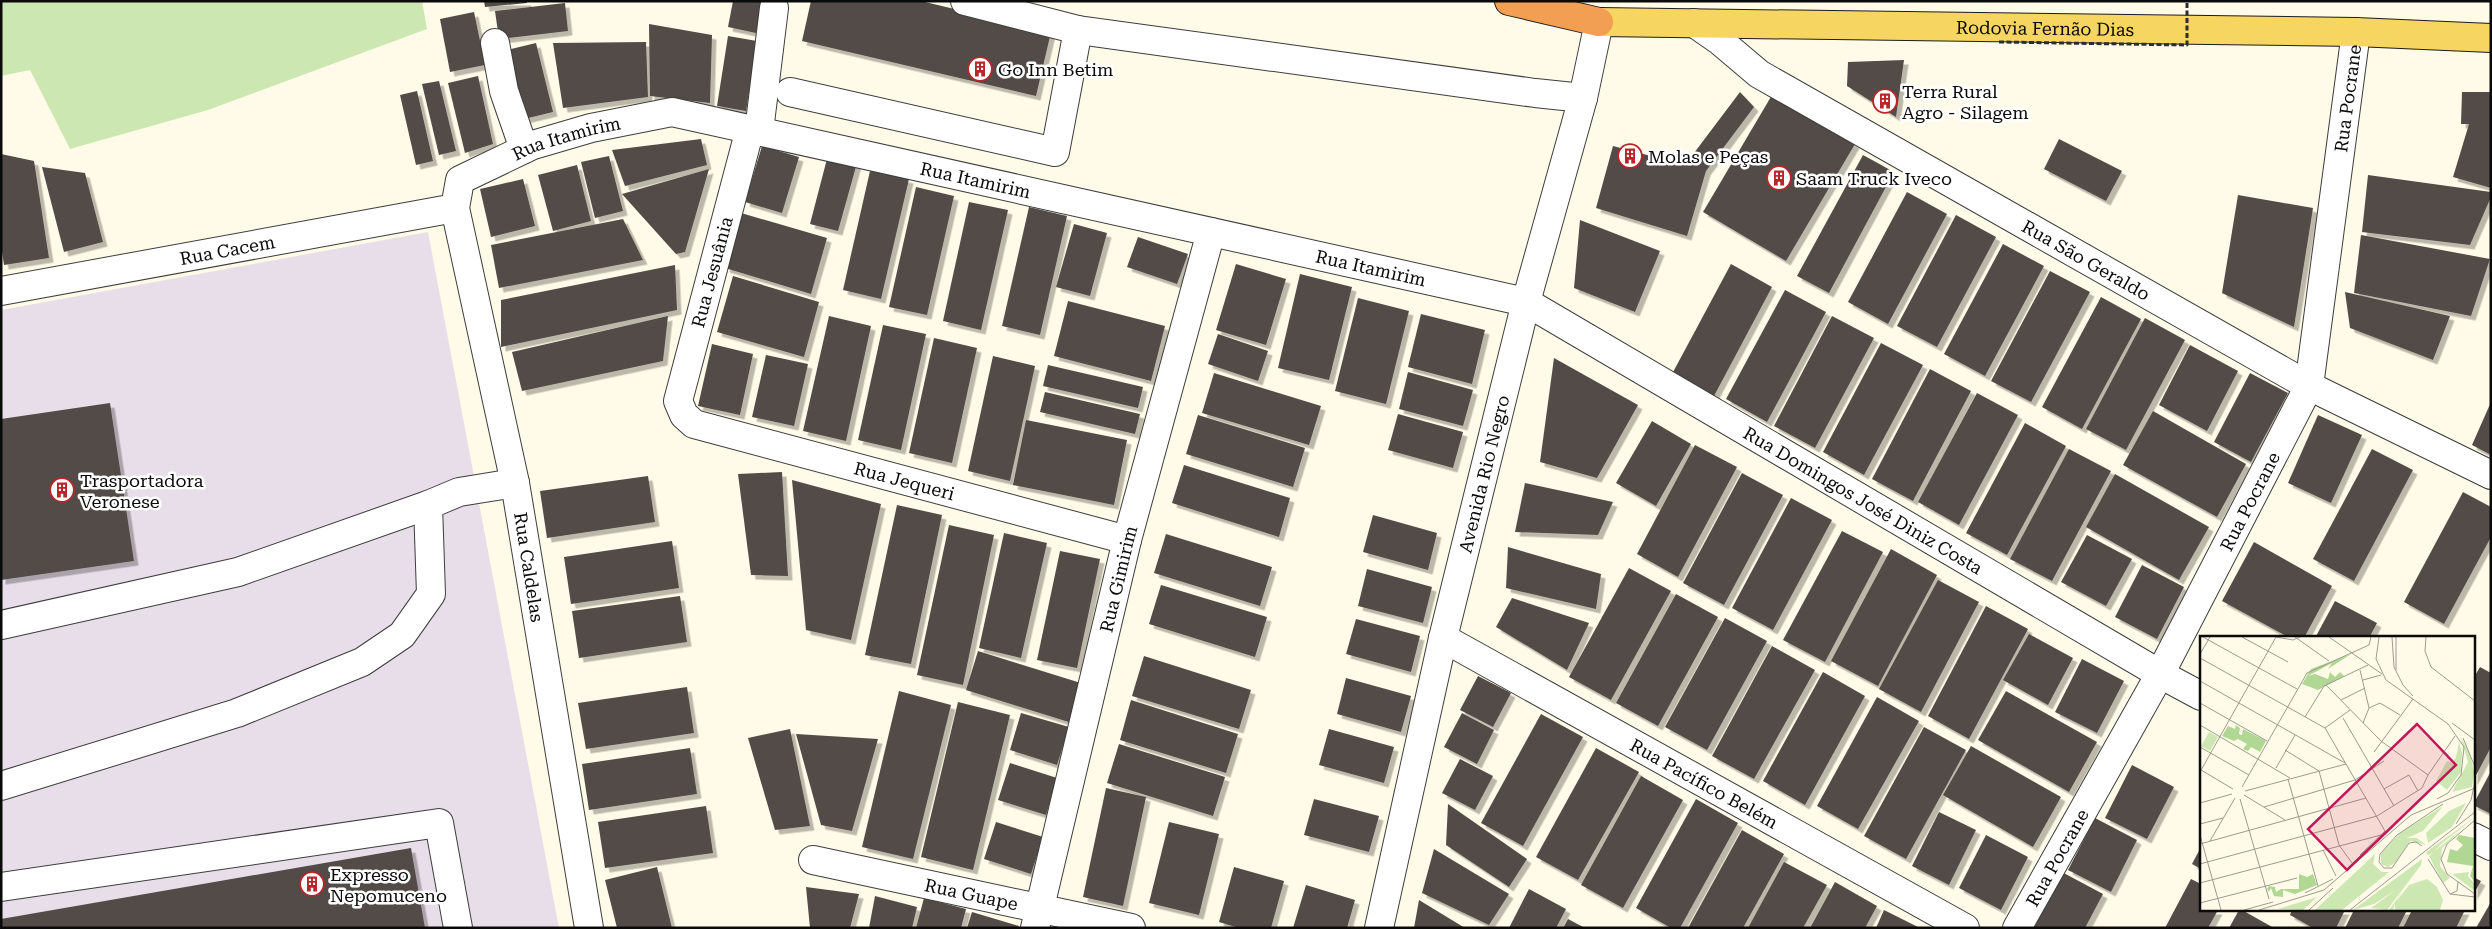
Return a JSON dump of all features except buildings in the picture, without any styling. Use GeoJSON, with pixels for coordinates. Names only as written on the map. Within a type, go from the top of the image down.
{"type":"FeatureCollection","features":[{"type":"Feature","properties":{"kind":"highway"},"geometry":{"type":"LineString","coordinates":[[1509,1],[1599,22]]}},
{"type":"Feature","properties":{"kind":"main road","name":"Rodovia Fernão Dias"},"geometry":{"type":"LineString","coordinates":[[1599,22],[2356,32],[2491,38]]}},
{"type":"Feature","properties":{"kind":"street"},"geometry":{"type":"LineString","coordinates":[[965,1],[1078,30],[1583,98]]}},
{"type":"Feature","properties":{"kind":"street","name":"Rua Jesuânia"},"geometry":{"type":"LineString","coordinates":[[684,415],[678,401],[754,130],[774,8]]}},
{"type":"Feature","properties":{"kind":"street","name":"Avenida Rio Negro"},"geometry":{"type":"LineString","coordinates":[[1379,928],[1443,638],[1526,302],[1583,98],[1599,22]]}},
{"type":"Feature","properties":{"kind":"street","name":"Rua São Geraldo"},"geometry":{"type":"LineString","coordinates":[[1694,24],[1720,41],[1759,74],[2308,386],[2491,475]]}},
{"type":"Feature","properties":{"kind":"street"},"geometry":{"type":"LineString","coordinates":[[790,92],[1055,152],[1078,30]]}},
{"type":"Feature","properties":{"kind":"street","name":"Rua Pocrane"},"geometry":{"type":"LineString","coordinates":[[2016,928],[2160,674],[2308,386],[2356,32]]}},
{"type":"Feature","properties":{"kind":"street"},"geometry":{"type":"LineString","coordinates":[[494,43],[504,91],[524,149]]}},
{"type":"Feature","properties":{"kind":"street","name":"Rua Itamirim"},"geometry":{"type":"LineString","coordinates":[[454,208],[460,180],[524,149],[591,128],[672,112],[1526,302]]}},
{"type":"Feature","properties":{"kind":"street","name":"Rua Cacem"},"geometry":{"type":"LineString","coordinates":[[1,291],[454,208]]}},
{"type":"Feature","properties":{"kind":"street","name":"Rua Caldelas"},"geometry":{"type":"LineString","coordinates":[[454,208],[515,483],[588,928]]}},
{"type":"Feature","properties":{"kind":"street","name":"Rua Gimirim"},"geometry":{"type":"LineString","coordinates":[[1038,918],[1127,540],[1210,232]]}},
{"type":"Feature","properties":{"kind":"street","name":"Rua Domingos José Diniz Costa"},"geometry":{"type":"LineString","coordinates":[[1526,302],[2160,674],[2200,695]]}},
{"type":"Feature","properties":{"kind":"street","name":"Rua Jequeri"},"geometry":{"type":"LineString","coordinates":[[684,415],[694,424],[1127,540]]}},
{"type":"Feature","properties":{"kind":"street"},"geometry":{"type":"LineString","coordinates":[[1,625],[238,572],[428,505],[459,492],[515,483]]}},
{"type":"Feature","properties":{"kind":"street"},"geometry":{"type":"LineString","coordinates":[[1,786],[237,713],[362,662],[402,635],[430,594],[428,505]]}},
{"type":"Feature","properties":{"kind":"street","name":"Rua Pacífico Belém"},"geometry":{"type":"LineString","coordinates":[[1443,638],[1965,928]]}},
{"type":"Feature","properties":{"kind":"street"},"geometry":{"type":"LineString","coordinates":[[1,887],[439,823],[458,928]]}},
{"type":"Feature","properties":{"kind":"street"},"geometry":{"type":"LineString","coordinates":[[2474,838],[2491,846]]}},
{"type":"Feature","properties":{"kind":"street","name":"Rua Guape"},"geometry":{"type":"LineString","coordinates":[[813,860],[1038,918],[1131,928]]}},
{"type":"Feature","properties":{"kind":"path"},"geometry":{"type":"LineString","coordinates":[[1999,42],[2187,45],[2187,1]]}},
{"type":"Feature","properties":{"kind":"shaded area"},"geometry":{"type":"Polygon","coordinates":[[[428,232],[559,928],[1,928],[1,310],[428,232]]]}},
{"type":"Feature","properties":{"kind":"green space"},"geometry":{"type":"Polygon","coordinates":[[[1,1],[422,1],[427,29],[208,110],[70,149],[30,70],[1,76],[1,1]]]}},
{"type":"Feature","properties":{"kind":"place","name":"Go Inn Betim"},"geometry":{"type":"Point","coordinates":[980,69]}},
{"type":"Feature","properties":{"kind":"place","name":"Terra Rural Agro - Silagem"},"geometry":{"type":"Point","coordinates":[1885,101]}},
{"type":"Feature","properties":{"kind":"place","name":"Molas e Peças"},"geometry":{"type":"Point","coordinates":[1630,156]}},
{"type":"Feature","properties":{"kind":"place","name":"Saam Truck Iveco"},"geometry":{"type":"Point","coordinates":[1779,178]}},
{"type":"Feature","properties":{"kind":"place","name":"Trasportadora Veronese"},"geometry":{"type":"Point","coordinates":[62,490]}},
{"type":"Feature","properties":{"kind":"place","name":"Expresso Nepomuceno"},"geometry":{"type":"Point","coordinates":[312,884]}}]}
